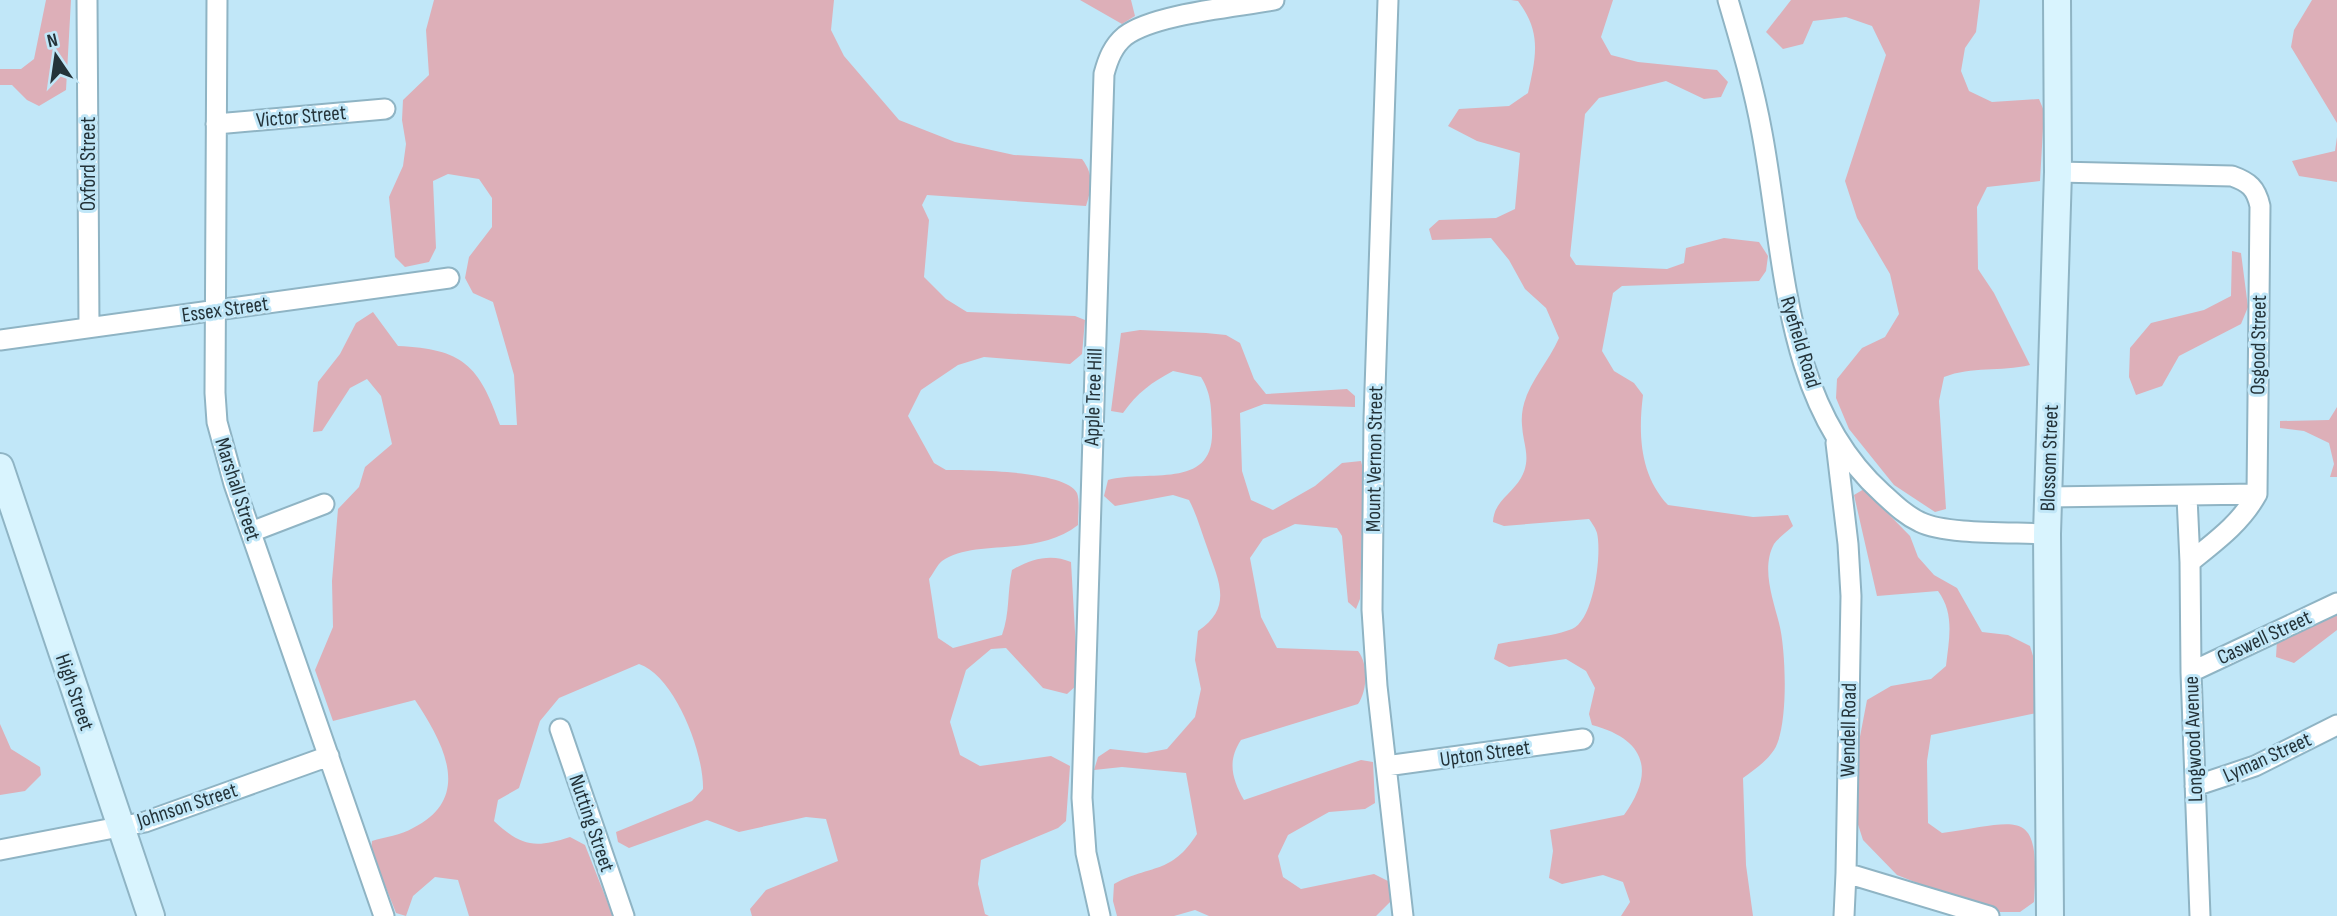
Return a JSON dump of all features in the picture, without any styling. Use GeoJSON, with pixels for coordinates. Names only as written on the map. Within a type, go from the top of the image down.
{"type":"FeatureCollection","features":[{"type":"Feature","properties":{"kind":"street","name":"Oxford Street"},"geometry":{"type":"LineString","coordinates":[[87,0],[89,327]]}},
{"type":"Feature","properties":{"kind":"street","name":"Marshall Street"},"geometry":{"type":"LineString","coordinates":[[217,0],[217,422],[233,484],[384,916]]}},
{"type":"Feature","properties":{"kind":"street","name":"Apple Tree Hill"},"geometry":{"type":"LineString","coordinates":[[1100,916],[1086,853],[1082,799],[1104,74],[1115,46],[1124,37],[1146,25],[1274,0]]}},
{"type":"Feature","properties":{"kind":"street","name":"Mount Vernon Street"},"geometry":{"type":"LineString","coordinates":[[1388,0],[1372,507],[1372,610],[1403,916]]}},
{"type":"Feature","properties":{"kind":"street","name":"Ryefield Road"},"geometry":{"type":"LineString","coordinates":[[1727,0],[1754,90],[1788,309],[1810,377],[1835,438],[1853,465],[1902,511],[1917,521],[1942,527],[2046,534]]}},
{"type":"Feature","properties":{"kind":"street","name":"Blossom Street"},"geometry":{"type":"LineString","coordinates":[[2050,916],[2046,534],[2058,172],[2056,0]]}},
{"type":"Feature","properties":{"kind":"street","name":"Victor Street"},"geometry":{"type":"LineString","coordinates":[[216,124],[385,108]]}},
{"type":"Feature","properties":{"kind":"street","name":"Osgood Street"},"geometry":{"type":"LineString","coordinates":[[2058,172],[2232,176],[2246,181],[2256,192],[2260,206],[2257,494]]}},
{"type":"Feature","properties":{"kind":"street","name":"Essex Street"},"geometry":{"type":"LineString","coordinates":[[0,340],[449,278]]}},
{"type":"Feature","properties":{"kind":"street","name":"Wendell Road"},"geometry":{"type":"LineString","coordinates":[[1835,438],[1848,544],[1851,596],[1844,916]]}},
{"type":"Feature","properties":{"kind":"street","name":"High Street"},"geometry":{"type":"LineString","coordinates":[[0,467],[151,916]]}},
{"type":"Feature","properties":{"kind":"street"},"geometry":{"type":"LineString","coordinates":[[2048,498],[2257,494]]}},
{"type":"Feature","properties":{"kind":"street"},"geometry":{"type":"LineString","coordinates":[[2190,562],[2247,512],[2257,494]]}},
{"type":"Feature","properties":{"kind":"street","name":"Longwood Avenue"},"geometry":{"type":"LineString","coordinates":[[2187,497],[2200,916]]}},
{"type":"Feature","properties":{"kind":"street"},"geometry":{"type":"LineString","coordinates":[[251,531],[324,505]]}},
{"type":"Feature","properties":{"kind":"street","name":"Caswell Street"},"geometry":{"type":"LineString","coordinates":[[2191,672],[2337,603]]}},
{"type":"Feature","properties":{"kind":"street","name":"Lyman Street"},"geometry":{"type":"LineString","coordinates":[[2195,786],[2255,766],[2337,725]]}},
{"type":"Feature","properties":{"kind":"street","name":"Nutting Street"},"geometry":{"type":"LineString","coordinates":[[560,729],[624,916]]}},
{"type":"Feature","properties":{"kind":"street","name":"Upton Street"},"geometry":{"type":"LineString","coordinates":[[1386,766],[1583,739]]}},
{"type":"Feature","properties":{"kind":"street","name":"Johnson Street"},"geometry":{"type":"LineString","coordinates":[[0,850],[145,822],[328,755]]}},
{"type":"Feature","properties":{"kind":"street"},"geometry":{"type":"LineString","coordinates":[[1846,873],[1989,916]]}},
{"type":"Feature","properties":{"kind":"shaded area"},"geometry":{"type":"Polygon","coordinates":[[[46,0],[71,0],[66,90],[39,106],[27,100],[12,85],[0,85],[0,69],[21,69],[34,59],[46,0]]]}},
{"type":"Feature","properties":{"kind":"shaded area"},"geometry":{"type":"Polygon","coordinates":[[[434,0],[834,0],[831,30],[844,56],[899,120],[955,142],[1014,155],[1082,159],[1086,165],[1091,181],[1086,206],[927,195],[922,205],[929,220],[924,277],[946,299],[967,312],[1075,316],[1085,320],[1082,354],[1070,364],[984,357],[958,365],[921,390],[908,416],[934,463],[946,470],[995,471],[1037,476],[1069,485],[1078,496],[1078,525],[1061,535],[1025,545],[955,554],[942,561],[929,579],[938,638],[953,648],[1002,635],[1012,570],[1041,558],[1071,562],[1078,684],[1067,694],[1043,688],[1006,648],[991,649],[966,670],[950,722],[960,755],[980,766],[1051,756],[1070,766],[1066,821],[1058,828],[981,860],[978,884],[985,914],[989,916],[752,916],[750,909],[766,890],[838,861],[826,819],[806,817],[739,832],[707,820],[629,848],[618,842],[616,832],[692,801],[703,789],[698,756],[685,718],[664,684],[652,671],[639,664],[559,698],[540,721],[519,788],[498,800],[494,821],[512,836],[529,843],[547,843],[570,837],[585,845],[613,916],[469,916],[458,880],[435,877],[413,896],[406,916],[396,913],[371,850],[372,841],[408,830],[432,816],[443,801],[448,785],[443,751],[415,700],[333,721],[315,670],[333,627],[332,581],[338,509],[359,487],[365,467],[392,444],[381,396],[367,379],[350,388],[322,431],[313,432],[318,382],[340,354],[356,323],[373,312],[398,346],[438,351],[466,364],[484,388],[500,425],[517,425],[514,375],[493,302],[473,293],[465,278],[469,257],[492,227],[492,198],[479,179],[448,174],[433,181],[436,248],[429,262],[405,267],[395,257],[389,197],[403,166],[406,144],[402,120],[403,100],[429,75],[426,30],[434,0]]]}},
{"type":"Feature","properties":{"kind":"shaded area"},"geometry":{"type":"Polygon","coordinates":[[[1080,0],[1131,0],[1135,16],[1122,24],[1080,0]]]}},
{"type":"Feature","properties":{"kind":"shaded area"},"geometry":{"type":"Polygon","coordinates":[[[1511,0],[1613,0],[1601,37],[1611,55],[1638,62],[1717,70],[1728,82],[1721,97],[1704,99],[1666,81],[1599,98],[1585,114],[1570,256],[1576,265],[1667,269],[1684,263],[1686,248],[1724,238],[1759,242],[1768,256],[1766,271],[1759,281],[1622,286],[1613,293],[1602,351],[1614,371],[1634,383],[1643,395],[1641,439],[1646,468],[1668,505],[1753,517],[1788,515],[1793,526],[1774,544],[1768,563],[1769,584],[1783,651],[1785,688],[1782,724],[1774,750],[1764,762],[1743,778],[1746,865],[1753,916],[1621,916],[1630,902],[1623,882],[1603,875],[1562,884],[1549,878],[1553,851],[1550,830],[1624,815],[1634,799],[1642,771],[1634,748],[1610,731],[1592,725],[1589,714],[1595,688],[1586,671],[1566,659],[1509,667],[1494,659],[1498,644],[1555,634],[1572,629],[1580,623],[1595,586],[1598,556],[1597,533],[1589,519],[1504,526],[1493,522],[1496,509],[1524,471],[1526,458],[1522,413],[1525,401],[1559,338],[1546,308],[1525,289],[1509,260],[1491,238],[1432,240],[1429,229],[1439,220],[1496,218],[1515,209],[1520,153],[1477,141],[1448,126],[1459,109],[1509,106],[1528,93],[1535,56],[1534,34],[1518,1],[1511,0]]]}},
{"type":"Feature","properties":{"kind":"shaded area"},"geometry":{"type":"Polygon","coordinates":[[[1791,0],[1980,0],[1976,32],[1965,48],[1961,71],[1969,91],[1992,102],[2039,99],[2044,111],[2040,181],[1987,187],[1977,207],[1978,269],[1994,293],[2030,365],[1965,371],[1944,377],[1939,401],[1946,509],[1935,512],[1894,485],[1849,429],[1836,398],[1837,379],[1862,348],[1885,337],[1899,314],[1890,274],[1857,218],[1845,181],[1886,55],[1872,26],[1846,17],[1813,21],[1803,44],[1783,49],[1766,32],[1791,0]]]}},
{"type":"Feature","properties":{"kind":"shaded area"},"geometry":{"type":"Polygon","coordinates":[[[2312,0],[2337,0],[2337,123],[2291,47],[2294,30],[2312,0]]]}},
{"type":"Feature","properties":{"kind":"shaded area"},"geometry":{"type":"Polygon","coordinates":[[[2337,137],[2337,182],[2299,176],[2292,161],[2335,151],[2337,137]]]}},
{"type":"Feature","properties":{"kind":"shaded area"},"geometry":{"type":"Polygon","coordinates":[[[2232,251],[2241,253],[2248,307],[2241,324],[2179,356],[2162,386],[2136,395],[2129,377],[2130,348],[2151,323],[2204,310],[2231,296],[2232,251]]]}},
{"type":"Feature","properties":{"kind":"shaded area"},"geometry":{"type":"Polygon","coordinates":[[[1140,330],[1226,335],[1240,343],[1254,379],[1266,394],[1347,389],[1355,396],[1355,407],[1264,404],[1240,413],[1242,471],[1251,500],[1273,510],[1315,486],[1342,463],[1361,461],[1364,473],[1360,599],[1356,609],[1348,602],[1342,536],[1337,528],[1295,524],[1263,539],[1250,558],[1261,617],[1277,648],[1358,651],[1364,663],[1366,678],[1358,704],[1241,740],[1234,755],[1233,770],[1244,800],[1361,760],[1373,762],[1375,803],[1365,809],[1329,812],[1288,835],[1278,856],[1283,877],[1301,889],[1374,874],[1388,881],[1391,901],[1376,916],[1209,916],[1195,910],[1174,916],[1117,916],[1113,901],[1114,884],[1169,863],[1197,834],[1186,773],[1122,767],[1094,770],[1098,757],[1110,749],[1146,753],[1167,749],[1195,717],[1201,689],[1195,660],[1198,631],[1209,622],[1220,603],[1215,571],[1189,500],[1173,495],[1115,506],[1104,496],[1108,480],[1176,474],[1203,462],[1210,449],[1210,402],[1201,377],[1173,371],[1145,389],[1123,413],[1111,411],[1121,333],[1140,330]]]}},
{"type":"Feature","properties":{"kind":"shaded area"},"geometry":{"type":"Polygon","coordinates":[[[2337,407],[2337,477],[2330,477],[2334,464],[2329,443],[2304,431],[2280,428],[2280,421],[2329,420],[2337,407]]]}},
{"type":"Feature","properties":{"kind":"shaded area"},"geometry":{"type":"Polygon","coordinates":[[[1864,489],[1910,536],[1918,557],[1934,575],[1957,588],[1982,632],[2008,635],[2030,646],[2036,666],[2037,713],[1931,735],[1927,761],[1928,823],[1942,833],[2009,824],[2021,827],[2029,835],[2034,849],[2034,902],[2020,912],[1991,912],[1897,875],[1863,840],[1852,806],[1858,747],[1867,700],[1891,686],[1931,679],[1946,666],[1950,627],[1947,609],[1938,591],[1877,596],[1854,495],[1864,489]]]}},
{"type":"Feature","properties":{"kind":"shaded area"},"geometry":{"type":"Polygon","coordinates":[[[2337,612],[2337,630],[2294,663],[2276,657],[2277,640],[2337,612]]]}},
{"type":"Feature","properties":{"kind":"shaded area"},"geometry":{"type":"Polygon","coordinates":[[[0,724],[11,749],[40,767],[41,775],[25,791],[0,795],[0,724]]]}}]}
